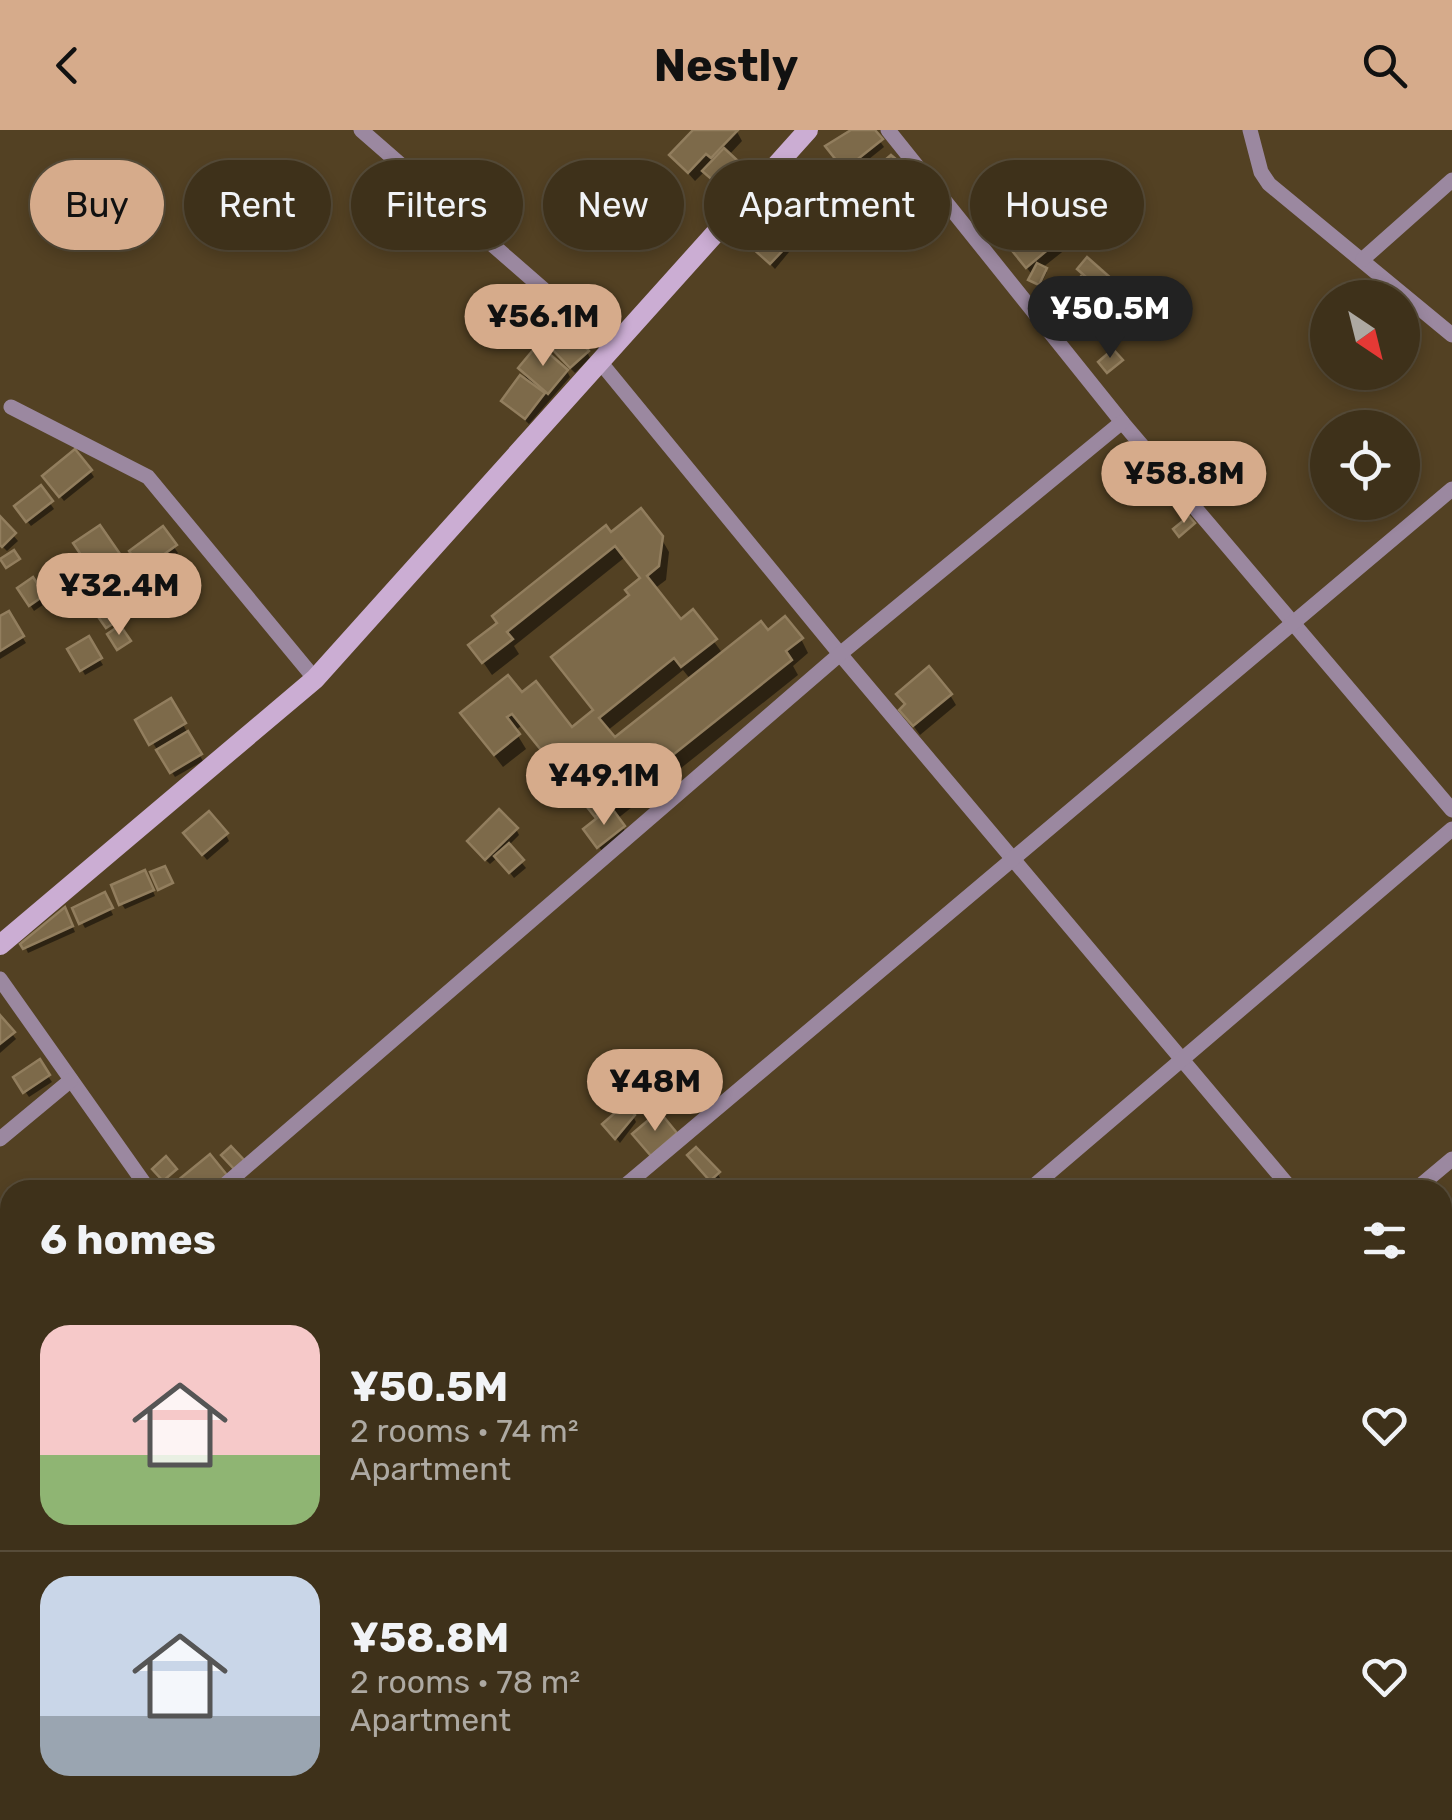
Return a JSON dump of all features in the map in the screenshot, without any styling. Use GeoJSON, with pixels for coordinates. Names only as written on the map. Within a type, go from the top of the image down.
{"type":"FeatureCollection","features":[{"type":"Feature","properties":{"kind":"street"},"geometry":{"type":"LineString","coordinates":[[362,130],[607,356],[840,654],[1284,1180]]}},
{"type":"Feature","properties":{"kind":"street"},"geometry":{"type":"LineString","coordinates":[[0,945],[314,678],[808,130]]}},
{"type":"Feature","properties":{"kind":"street"},"geometry":{"type":"LineString","coordinates":[[888,130],[1122,422],[1452,810]]}},
{"type":"Feature","properties":{"kind":"street"},"geometry":{"type":"LineString","coordinates":[[1250,130],[1261,172],[1269,184],[1452,335]]}},
{"type":"Feature","properties":{"kind":"street"},"geometry":{"type":"LineString","coordinates":[[1363,258],[1452,180]]}},
{"type":"Feature","properties":{"kind":"street"},"geometry":{"type":"LineString","coordinates":[[11,408],[148,477],[314,678]]}},
{"type":"Feature","properties":{"kind":"street"},"geometry":{"type":"LineString","coordinates":[[231,1180],[840,654],[1122,422]]}},
{"type":"Feature","properties":{"kind":"street"},"geometry":{"type":"LineString","coordinates":[[632,1180],[1452,489]]}},
{"type":"Feature","properties":{"kind":"street"},"geometry":{"type":"LineString","coordinates":[[1041,1180],[1452,830]]}},
{"type":"Feature","properties":{"kind":"street"},"geometry":{"type":"LineString","coordinates":[[0,979],[143,1180]]}},
{"type":"Feature","properties":{"kind":"street"},"geometry":{"type":"LineString","coordinates":[[0,1139],[71,1080]]}},
{"type":"Feature","properties":{"kind":"street"},"geometry":{"type":"LineString","coordinates":[[1427,1180],[1452,1159]]}},
{"type":"Feature","properties":{"kind":"building"},"geometry":{"type":"Polygon","coordinates":[[[693,130],[738,130],[711,158],[706,154],[688,173],[684,160],[674,160],[669,155],[693,130]]]}},
{"type":"Feature","properties":{"kind":"building"},"geometry":{"type":"Polygon","coordinates":[[[851,130],[875,130],[883,139],[857,160],[836,160],[825,146],[851,130]]]}},
{"type":"Feature","properties":{"kind":"building"},"geometry":{"type":"Polygon","coordinates":[[[724,148],[737,160],[713,160],[724,148]]]}},
{"type":"Feature","properties":{"kind":"building"},"geometry":{"type":"Polygon","coordinates":[[[754,250],[783,250],[770,264],[754,250]]]}},
{"type":"Feature","properties":{"kind":"building"},"geometry":{"type":"Polygon","coordinates":[[[1011,250],[1047,250],[1026,268],[1011,250]]]}},
{"type":"Feature","properties":{"kind":"building"},"geometry":{"type":"Polygon","coordinates":[[[1087,257],[1114,281],[1104,293],[1077,269],[1087,257]]]}},
{"type":"Feature","properties":{"kind":"building"},"geometry":{"type":"Polygon","coordinates":[[[1037,263],[1047,268],[1039,285],[1028,280],[1037,263]]]}},
{"type":"Feature","properties":{"kind":"building"},"geometry":{"type":"Polygon","coordinates":[[[1081,276],[1108,301],[1083,328],[1056,304],[1081,276]]]}},
{"type":"Feature","properties":{"kind":"building"},"geometry":{"type":"Polygon","coordinates":[[[570,331],[589,351],[570,368],[552,349],[570,331]]]}},
{"type":"Feature","properties":{"kind":"building"},"geometry":{"type":"Polygon","coordinates":[[[538,344],[568,370],[548,394],[518,368],[538,344]]]}},
{"type":"Feature","properties":{"kind":"building"},"geometry":{"type":"Polygon","coordinates":[[[1113,349],[1123,360],[1107,373],[1098,362],[1113,349]]]}},
{"type":"Feature","properties":{"kind":"building"},"geometry":{"type":"Polygon","coordinates":[[[520,375],[545,393],[525,419],[501,401],[520,375]]]}},
{"type":"Feature","properties":{"kind":"building"},"geometry":{"type":"Polygon","coordinates":[[[75,449],[92,470],[59,497],[42,476],[75,449]]]}},
{"type":"Feature","properties":{"kind":"building"},"geometry":{"type":"Polygon","coordinates":[[[41,485],[53,501],[26,522],[14,506],[41,485]]]}},
{"type":"Feature","properties":{"kind":"building"},"geometry":{"type":"Polygon","coordinates":[[[641,508],[663,536],[659,566],[647,576],[681,619],[693,609],[717,639],[681,667],[674,658],[599,718],[615,737],[761,621],[768,630],[785,616],[803,638],[786,651],[792,660],[595,817],[512,714],[507,717],[520,734],[494,755],[460,713],[508,675],[522,692],[536,681],[572,727],[593,710],[551,657],[629,595],[625,590],[640,578],[615,546],[507,632],[513,639],[482,663],[468,645],[497,623],[492,616],[606,525],[611,532],[641,508]]]}},
{"type":"Feature","properties":{"kind":"building"},"geometry":{"type":"Polygon","coordinates":[[[0,516],[16,533],[2,547],[0,545],[0,516]]]}},
{"type":"Feature","properties":{"kind":"building"},"geometry":{"type":"Polygon","coordinates":[[[1189,516],[1195,523],[1179,537],[1173,529],[1189,516]]]}},
{"type":"Feature","properties":{"kind":"building"},"geometry":{"type":"Polygon","coordinates":[[[100,525],[120,554],[93,573],[73,543],[100,525]]]}},
{"type":"Feature","properties":{"kind":"building"},"geometry":{"type":"Polygon","coordinates":[[[163,526],[177,545],[142,570],[129,551],[163,526]]]}},
{"type":"Feature","properties":{"kind":"building"},"geometry":{"type":"Polygon","coordinates":[[[14,550],[20,559],[6,568],[0,559],[14,550]]]}},
{"type":"Feature","properties":{"kind":"building"},"geometry":{"type":"Polygon","coordinates":[[[33,577],[45,595],[29,606],[17,588],[33,577]]]}},
{"type":"Feature","properties":{"kind":"building"},"geometry":{"type":"Polygon","coordinates":[[[107,603],[119,620],[106,628],[94,611],[107,603]]]}},
{"type":"Feature","properties":{"kind":"building"},"geometry":{"type":"Polygon","coordinates":[[[9,611],[24,636],[0,651],[0,616],[9,611]]]}},
{"type":"Feature","properties":{"kind":"building"},"geometry":{"type":"Polygon","coordinates":[[[120,625],[131,641],[117,650],[107,634],[120,625]]]}},
{"type":"Feature","properties":{"kind":"building"},"geometry":{"type":"Polygon","coordinates":[[[89,636],[102,658],[80,671],[67,649],[89,636]]]}},
{"type":"Feature","properties":{"kind":"building"},"geometry":{"type":"Polygon","coordinates":[[[929,666],[952,694],[913,726],[899,710],[905,704],[896,694],[929,666]]]}},
{"type":"Feature","properties":{"kind":"building"},"geometry":{"type":"Polygon","coordinates":[[[171,698],[186,723],[149,745],[135,720],[171,698]]]}},
{"type":"Feature","properties":{"kind":"building"},"geometry":{"type":"Polygon","coordinates":[[[188,731],[202,754],[170,773],[156,750],[188,731]]]}},
{"type":"Feature","properties":{"kind":"building"},"geometry":{"type":"Polygon","coordinates":[[[611,807],[625,826],[597,848],[583,829],[611,807]]]}},
{"type":"Feature","properties":{"kind":"building"},"geometry":{"type":"Polygon","coordinates":[[[499,809],[518,828],[485,860],[467,841],[499,809]]]}},
{"type":"Feature","properties":{"kind":"building"},"geometry":{"type":"Polygon","coordinates":[[[209,811],[228,833],[202,855],[183,833],[209,811]]]}},
{"type":"Feature","properties":{"kind":"building"},"geometry":{"type":"Polygon","coordinates":[[[509,843],[524,860],[509,873],[494,856],[509,843]]]}},
{"type":"Feature","properties":{"kind":"building"},"geometry":{"type":"Polygon","coordinates":[[[165,866],[173,883],[158,890],[150,872],[165,866]]]}},
{"type":"Feature","properties":{"kind":"building"},"geometry":{"type":"Polygon","coordinates":[[[145,870],[154,890],[119,905],[111,885],[145,870]]]}},
{"type":"Feature","properties":{"kind":"building"},"geometry":{"type":"Polygon","coordinates":[[[105,892],[113,908],[79,924],[72,908],[105,892]]]}},
{"type":"Feature","properties":{"kind":"building"},"geometry":{"type":"Polygon","coordinates":[[[65,907],[73,926],[23,949],[20,944],[65,907]]]}},
{"type":"Feature","properties":{"kind":"building"},"geometry":{"type":"Polygon","coordinates":[[[0,1015],[15,1032],[0,1044],[0,1015]]]}},
{"type":"Feature","properties":{"kind":"building"},"geometry":{"type":"Polygon","coordinates":[[[40,1059],[50,1075],[23,1093],[13,1077],[40,1059]]]}},
{"type":"Feature","properties":{"kind":"building"},"geometry":{"type":"Polygon","coordinates":[[[625,1104],[635,1115],[615,1139],[602,1124],[625,1104]]]}},
{"type":"Feature","properties":{"kind":"building"},"geometry":{"type":"Polygon","coordinates":[[[659,1111],[677,1133],[651,1156],[632,1134],[659,1111]]]}},
{"type":"Feature","properties":{"kind":"building"},"geometry":{"type":"Polygon","coordinates":[[[231,1146],[245,1161],[235,1170],[221,1155],[231,1146]]]}},
{"type":"Feature","properties":{"kind":"building"},"geometry":{"type":"Polygon","coordinates":[[[696,1147],[720,1172],[709,1180],[687,1155],[696,1147]]]}},
{"type":"Feature","properties":{"kind":"building"},"geometry":{"type":"Polygon","coordinates":[[[210,1154],[227,1175],[221,1180],[178,1180],[210,1154]]]}},
{"type":"Feature","properties":{"kind":"building"},"geometry":{"type":"Polygon","coordinates":[[[166,1156],[177,1169],[162,1180],[152,1169],[166,1156]]]}}]}
